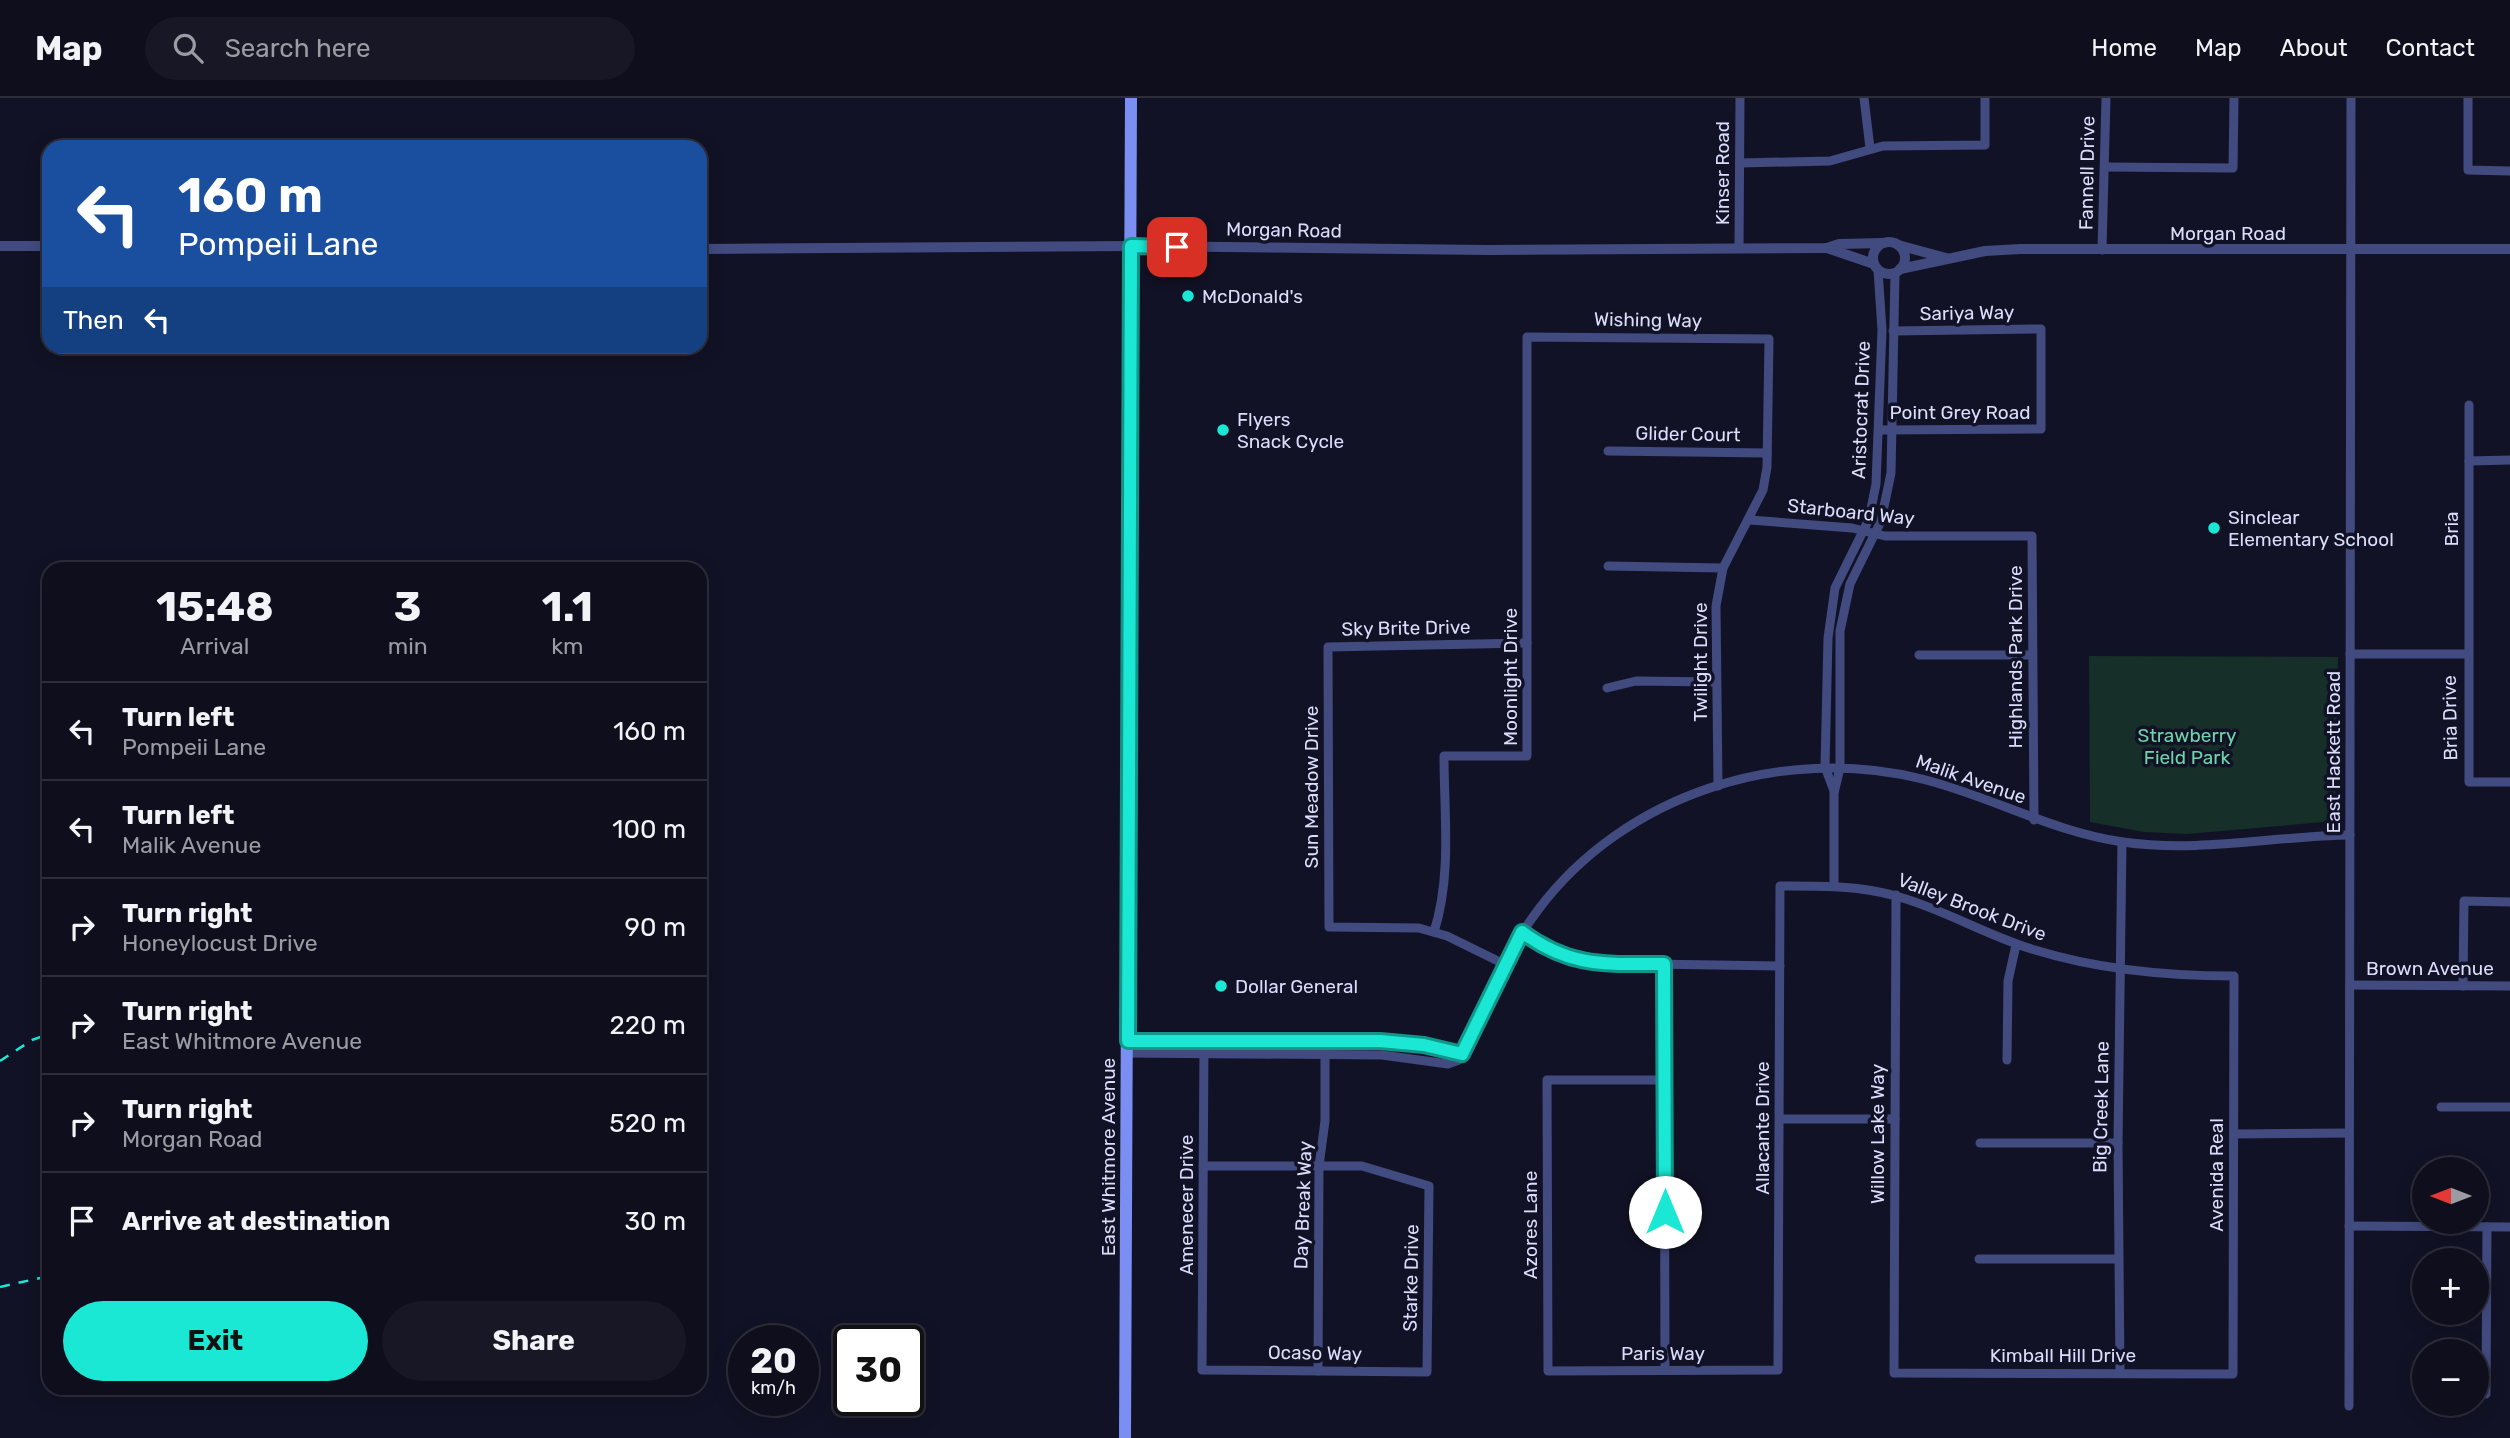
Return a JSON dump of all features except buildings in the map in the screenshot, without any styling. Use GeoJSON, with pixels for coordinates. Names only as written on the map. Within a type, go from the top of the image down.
{"type":"FeatureCollection","features":[{"type":"Feature","properties":{"kind":"main road","name":"East Whitmore Avenue"},"geometry":{"type":"LineString","coordinates":[[1125,1438],[1131,98]]}},
{"type":"Feature","properties":{"kind":"street","name":"Kinser Road"},"geometry":{"type":"LineString","coordinates":[[1739,248],[1740,98]]}},
{"type":"Feature","properties":{"kind":"street"},"geometry":{"type":"LineString","coordinates":[[1864,98],[1870,148]]}},
{"type":"Feature","properties":{"kind":"street"},"geometry":{"type":"LineString","coordinates":[[1740,163],[1816,163],[1870,148],[1898,145],[1985,145],[1985,98]]}},
{"type":"Feature","properties":{"kind":"street","name":"Fannell Drive"},"geometry":{"type":"LineString","coordinates":[[2102,250],[2106,98]]}},
{"type":"Feature","properties":{"kind":"street"},"geometry":{"type":"LineString","coordinates":[[2106,167],[2233,168],[2234,98]]}},
{"type":"Feature","properties":{"kind":"street","name":"East Hackett Road"},"geometry":{"type":"LineString","coordinates":[[2349,1406],[2351,98]]}},
{"type":"Feature","properties":{"kind":"street"},"geometry":{"type":"LineString","coordinates":[[2469,98],[2468,170],[2510,171]]}},
{"type":"Feature","properties":{"kind":"street","name":"Morgan Road"},"geometry":{"type":"LineString","coordinates":[[707,249],[1131,246],[1488,250],[1826,248],[1839,244],[1883,243]]}},
{"type":"Feature","properties":{"kind":"street"},"geometry":{"type":"LineString","coordinates":[[1883,243],[1898,245],[1905,257],[1897,271],[1876,267],[1873,254],[1883,243]]}},
{"type":"Feature","properties":{"kind":"street","name":"Morgan Road"},"geometry":{"type":"LineString","coordinates":[[1898,245],[1946,258]]}},
{"type":"Feature","properties":{"kind":"street"},"geometry":{"type":"LineString","coordinates":[[0,247],[42,246]]}},
{"type":"Feature","properties":{"kind":"street","name":"Morgan Road"},"geometry":{"type":"LineString","coordinates":[[1826,248],[1876,267]]}},
{"type":"Feature","properties":{"kind":"street","name":"Morgan Road"},"geometry":{"type":"LineString","coordinates":[[1897,271],[1985,251],[2510,249]]}},
{"type":"Feature","properties":{"kind":"street","name":"Aristocrat Drive"},"geometry":{"type":"LineString","coordinates":[[1834,793],[1825,767],[1830,612],[1835,588],[1869,519],[1875,493],[1880,429],[1882,330],[1876,267]]}},
{"type":"Feature","properties":{"kind":"street","name":"Aristocrat Drive"},"geometry":{"type":"LineString","coordinates":[[1834,886],[1834,793],[1840,768],[1840,631],[1850,584],[1874,534],[1887,492],[1893,429],[1893,331],[1897,271]]}},
{"type":"Feature","properties":{"kind":"street","name":"Sariya Way"},"geometry":{"type":"LineString","coordinates":[[1893,331],[2041,329],[2041,429]]}},
{"type":"Feature","properties":{"kind":"street","name":"Wishing Way"},"geometry":{"type":"LineString","coordinates":[[1527,337],[1769,339]]}},
{"type":"Feature","properties":{"kind":"street","name":"Moonlight Drive"},"geometry":{"type":"LineString","coordinates":[[1434,932],[1442,906],[1445,881],[1444,756],[1527,756],[1527,337]]}},
{"type":"Feature","properties":{"kind":"street","name":"Twilight Drive"},"geometry":{"type":"LineString","coordinates":[[1718,786],[1716,606],[1723,568],[1750,520],[1763,490],[1767,453],[1769,339]]}},
{"type":"Feature","properties":{"kind":"street","name":"Bria"},"geometry":{"type":"LineString","coordinates":[[2467,654],[2469,405]]}},
{"type":"Feature","properties":{"kind":"street","name":"Point Grey Road"},"geometry":{"type":"LineString","coordinates":[[1880,429],[2041,429]]}},
{"type":"Feature","properties":{"kind":"street","name":"Glider Court"},"geometry":{"type":"LineString","coordinates":[[1608,451],[1767,453]]}},
{"type":"Feature","properties":{"kind":"street"},"geometry":{"type":"LineString","coordinates":[[2469,461],[2510,460]]}},
{"type":"Feature","properties":{"kind":"street","name":"Starboard Way"},"geometry":{"type":"LineString","coordinates":[[1750,520],[1862,530],[1895,536],[2032,536]]}},
{"type":"Feature","properties":{"kind":"street","name":"Highlands Park Drive"},"geometry":{"type":"LineString","coordinates":[[2032,536],[2034,820]]}},
{"type":"Feature","properties":{"kind":"street"},"geometry":{"type":"LineString","coordinates":[[1608,566],[1723,568]]}},
{"type":"Feature","properties":{"kind":"street","name":"Sky Brite Drive"},"geometry":{"type":"LineString","coordinates":[[1328,647],[1527,643]]}},
{"type":"Feature","properties":{"kind":"street","name":"Sun Meadow Drive"},"geometry":{"type":"LineString","coordinates":[[1328,647],[1329,927],[1407,927],[1434,932]]}},
{"type":"Feature","properties":{"kind":"street"},"geometry":{"type":"LineString","coordinates":[[2350,654],[2467,654]]}},
{"type":"Feature","properties":{"kind":"street","name":"Bria Drive"},"geometry":{"type":"LineString","coordinates":[[2467,654],[2469,782],[2510,782]]}},
{"type":"Feature","properties":{"kind":"street"},"geometry":{"type":"LineString","coordinates":[[1919,655],[2032,655]]}},
{"type":"Feature","properties":{"kind":"street"},"geometry":{"type":"LineString","coordinates":[[1607,688],[1636,681],[1716,682]]}},
{"type":"Feature","properties":{"kind":"street","name":"Malik Avenue"},"geometry":{"type":"LineString","coordinates":[[1460,1057],[1522,932],[1558,885],[1604,843],[1656,809],[1718,786],[1771,772],[1825,767],[1923,779],[2067,831],[2122,842],[2197,847],[2306,836],[2350,835]]}},
{"type":"Feature","properties":{"kind":"street","name":"Big Creek Lane"},"geometry":{"type":"LineString","coordinates":[[2120,1373],[2118,1143],[2122,842]]}},
{"type":"Feature","properties":{"kind":"street","name":"Valley Brook Drive"},"geometry":{"type":"LineString","coordinates":[[1780,886],[1834,886],[1896,895],[2016,944],[2061,958],[2121,970],[2157,975],[2234,976]]}},
{"type":"Feature","properties":{"kind":"street","name":"Allacante Drive"},"geometry":{"type":"LineString","coordinates":[[1778,1370],[1780,886]]}},
{"type":"Feature","properties":{"kind":"street","name":"Willow Lake Way"},"geometry":{"type":"LineString","coordinates":[[1894,1373],[1896,895]]}},
{"type":"Feature","properties":{"kind":"street"},"geometry":{"type":"LineString","coordinates":[[2463,986],[2464,901],[2510,902]]}},
{"type":"Feature","properties":{"kind":"street"},"geometry":{"type":"LineString","coordinates":[[1434,932],[1504,964]]}},
{"type":"Feature","properties":{"kind":"street"},"geometry":{"type":"LineString","coordinates":[[1522,932],[1555,954],[1600,964],[1780,966]]}},
{"type":"Feature","properties":{"kind":"street"},"geometry":{"type":"LineString","coordinates":[[2007,1060],[2008,981],[2016,944]]}},
{"type":"Feature","properties":{"kind":"street"},"geometry":{"type":"LineString","coordinates":[[1664,964],[1665,1370]]}},
{"type":"Feature","properties":{"kind":"street","name":"Avenida Real"},"geometry":{"type":"LineString","coordinates":[[2232,1374],[2234,976]]}},
{"type":"Feature","properties":{"kind":"street","name":"Brown Avenue"},"geometry":{"type":"LineString","coordinates":[[2350,985],[2510,986]]}},
{"type":"Feature","properties":{"kind":"street"},"geometry":{"type":"LineString","coordinates":[[1128,1047],[1204,1041],[1325,1041],[1424,1045],[1460,1057]]}},
{"type":"Feature","properties":{"kind":"street","name":"Amenecer Drive"},"geometry":{"type":"LineString","coordinates":[[1202,1370],[1204,1041]]}},
{"type":"Feature","properties":{"kind":"street","name":"Day Break Way"},"geometry":{"type":"LineString","coordinates":[[1318,1371],[1319,1166],[1325,1121],[1325,1041]]}},
{"type":"Feature","properties":{"kind":"street"},"geometry":{"type":"LineString","coordinates":[[1128,1047],[1204,1054],[1405,1056],[1448,1064],[1460,1057]]}},
{"type":"Feature","properties":{"kind":"street","name":"Azores Lane"},"geometry":{"type":"LineString","coordinates":[[1548,1371],[1547,1080],[1664,1080]]}},
{"type":"Feature","properties":{"kind":"street"},"geometry":{"type":"LineString","coordinates":[[2441,1107],[2510,1107]]}},
{"type":"Feature","properties":{"kind":"street"},"geometry":{"type":"LineString","coordinates":[[1780,1119],[1895,1119]]}},
{"type":"Feature","properties":{"kind":"street"},"geometry":{"type":"LineString","coordinates":[[2234,1134],[2348,1133]]}},
{"type":"Feature","properties":{"kind":"street"},"geometry":{"type":"LineString","coordinates":[[1980,1143],[2118,1143]]}},
{"type":"Feature","properties":{"kind":"street"},"geometry":{"type":"LineString","coordinates":[[1203,1166],[1319,1166]]}},
{"type":"Feature","properties":{"kind":"street","name":"Starke Drive"},"geometry":{"type":"LineString","coordinates":[[1319,1166],[1362,1166],[1429,1185],[1427,1372]]}},
{"type":"Feature","properties":{"kind":"street"},"geometry":{"type":"LineString","coordinates":[[2349,1226],[2412,1226]]}},
{"type":"Feature","properties":{"kind":"street"},"geometry":{"type":"LineString","coordinates":[[2489,1227],[2510,1227]]}},
{"type":"Feature","properties":{"kind":"street"},"geometry":{"type":"LineString","coordinates":[[2486,1339],[2487,1234]]}},
{"type":"Feature","properties":{"kind":"street"},"geometry":{"type":"LineString","coordinates":[[1979,1259],[2118,1259]]}},
{"type":"Feature","properties":{"kind":"street","name":"Ocaso Way"},"geometry":{"type":"LineString","coordinates":[[1202,1370],[1427,1372]]}},
{"type":"Feature","properties":{"kind":"street","name":"Paris Way"},"geometry":{"type":"LineString","coordinates":[[1548,1371],[1778,1370]]}},
{"type":"Feature","properties":{"kind":"street","name":"Kimball Hill Drive"},"geometry":{"type":"LineString","coordinates":[[1894,1373],[2232,1374]]}},
{"type":"Feature","properties":{"kind":"green space","name":"Strawberry Field Park"},"geometry":{"type":"Polygon","coordinates":[[[2089,656],[2338,657],[2335,821],[2187,834],[2144,832],[2090,822],[2089,656]]]}},
{"type":"Feature","properties":{"kind":"railway"},"geometry":{"type":"LineString","coordinates":[[0,1061],[42,1036]]}},
{"type":"Feature","properties":{"kind":"railway"},"geometry":{"type":"LineString","coordinates":[[0,1287],[42,1278]]}},
{"type":"Feature","properties":{"kind":"place","name":"McDonald's"},"geometry":{"type":"Point","coordinates":[1188,296]}},
{"type":"Feature","properties":{"kind":"place","name":"Flyers Snack Cycle"},"geometry":{"type":"Point","coordinates":[1223,430]}},
{"type":"Feature","properties":{"kind":"place","name":"Sinclear Elementary School"},"geometry":{"type":"Point","coordinates":[2214,528]}},
{"type":"Feature","properties":{"kind":"place","name":"Dollar General"},"geometry":{"type":"Point","coordinates":[1221,986]}},
{"type":"Feature","properties":{"kind":"route"},"geometry":{"type":"LineString","coordinates":[[1177,247],[1131,246],[1128,1041],[1380,1041],[1437,1047],[1462,1054],[1522,932],[1555,954],[1586,963],[1664,964],[1665,1212]]}}]}
